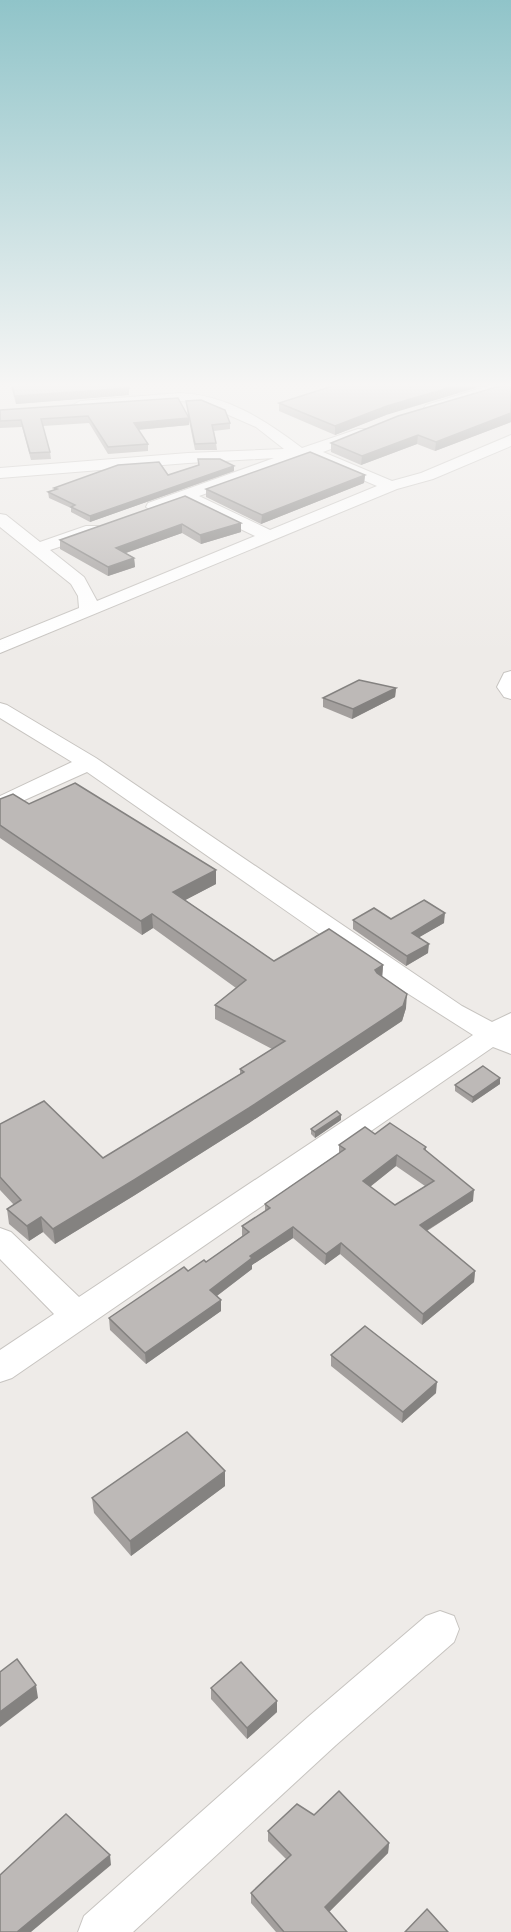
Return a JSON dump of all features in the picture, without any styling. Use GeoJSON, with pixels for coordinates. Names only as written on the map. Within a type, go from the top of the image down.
{"type":"FeatureCollection","features":[{"type":"Feature","properties":{"kind":"street"},"geometry":{"type":"LineString","coordinates":[[143,512],[247,473]]}},
{"type":"Feature","properties":{"kind":"street"},"geometry":{"type":"LineString","coordinates":[[359,473],[391,486]]}},
{"type":"Feature","properties":{"kind":"street"},"geometry":{"type":"LineString","coordinates":[[0,647],[391,486],[434,473]]}},
{"type":"Feature","properties":{"kind":"street"},"geometry":{"type":"LineString","coordinates":[[185,496],[270,536]]}},
{"type":"Feature","properties":{"kind":"street"},"geometry":{"type":"LineString","coordinates":[[0,519],[66,569],[78,581],[87,596],[88,610]]}},
{"type":"Feature","properties":{"kind":"street"},"geometry":{"type":"LineString","coordinates":[[37,549],[111,523]]}},
{"type":"Feature","properties":{"kind":"street"},"geometry":{"type":"LineString","coordinates":[[511,677],[507,687],[511,693]]}},
{"type":"Feature","properties":{"kind":"street"},"geometry":{"type":"LineString","coordinates":[[0,710],[88,763],[453,1012],[505,1034]]}},
{"type":"Feature","properties":{"kind":"street"},"geometry":{"type":"LineString","coordinates":[[0,804],[88,763]]}},
{"type":"Feature","properties":{"kind":"street"},"geometry":{"type":"LineString","coordinates":[[0,1368],[76,1315],[505,1034]]}},
{"type":"Feature","properties":{"kind":"street"},"geometry":{"type":"LineString","coordinates":[[0,1240],[76,1315]]}},
{"type":"Feature","properties":{"kind":"street"},"geometry":{"type":"LineString","coordinates":[[100,1932],[322,1731],[440,1629]]}},
{"type":"Feature","properties":{"kind":"building"},"geometry":{"type":"Polygon","coordinates":[[[95,473],[167,473],[168,475],[213,473],[90,516],[71,507],[75,505],[48,492],[95,473]]]}},
{"type":"Feature","properties":{"kind":"building"},"geometry":{"type":"Polygon","coordinates":[[[251,473],[365,475],[262,515],[206,489],[251,473]]]}},
{"type":"Feature","properties":{"kind":"building"},"geometry":{"type":"Polygon","coordinates":[[[185,496],[241,523],[200,535],[182,524],[116,548],[134,558],[108,567],[60,540],[185,496]]]}},
{"type":"Feature","properties":{"kind":"building"},"geometry":{"type":"Polygon","coordinates":[[[359,680],[396,688],[353,709],[323,698],[359,680]]]}},
{"type":"Feature","properties":{"kind":"building"},"geometry":{"type":"Polygon","coordinates":[[[75,783],[216,870],[173,892],[274,961],[329,929],[383,965],[375,970],[377,973],[407,994],[403,1006],[249,1108],[53,1229],[41,1217],[27,1226],[7,1209],[21,1200],[0,1177],[0,1124],[44,1101],[103,1158],[244,1072],[240,1069],[285,1041],[215,1005],[246,980],[152,914],[141,921],[0,825],[0,799],[13,794],[29,804],[75,783]]]}},
{"type":"Feature","properties":{"kind":"building"},"geometry":{"type":"Polygon","coordinates":[[[424,900],[445,913],[412,933],[429,944],[407,956],[353,920],[374,908],[391,919],[424,900]]]}},
{"type":"Feature","properties":{"kind":"building"},"geometry":{"type":"Polygon","coordinates":[[[483,1066],[500,1078],[473,1097],[455,1085],[483,1066]]]}},
{"type":"Feature","properties":{"kind":"building"},"geometry":{"type":"Polygon","coordinates":[[[337,1111],[341,1115],[315,1132],[311,1129],[337,1111]]]}},
{"type":"Feature","properties":{"kind":"building"},"geometry":{"type":"Polygon","coordinates":[[[390,1123],[426,1147],[424,1149],[474,1190],[420,1225],[475,1271],[423,1314],[341,1243],[326,1254],[293,1227],[250,1256],[252,1258],[210,1290],[221,1300],[145,1353],[109,1318],[184,1267],[188,1271],[204,1260],[206,1262],[249,1232],[242,1226],[270,1208],[265,1204],[345,1149],[339,1145],[365,1127],[375,1134],[390,1123]],[[397,1155],[363,1181],[395,1205],[434,1181],[397,1155]]]}},
{"type":"Feature","properties":{"kind":"building"},"geometry":{"type":"Polygon","coordinates":[[[365,1326],[437,1382],[403,1412],[331,1355],[365,1326]]]}},
{"type":"Feature","properties":{"kind":"building"},"geometry":{"type":"Polygon","coordinates":[[[187,1432],[225,1471],[130,1541],[92,1498],[187,1432]]]}},
{"type":"Feature","properties":{"kind":"building"},"geometry":{"type":"Polygon","coordinates":[[[17,1659],[36,1685],[0,1712],[0,1672],[17,1659]]]}},
{"type":"Feature","properties":{"kind":"building"},"geometry":{"type":"Polygon","coordinates":[[[241,1662],[277,1701],[247,1728],[211,1688],[241,1662]]]}},
{"type":"Feature","properties":{"kind":"building"},"geometry":{"type":"Polygon","coordinates":[[[339,1791],[389,1843],[325,1907],[347,1932],[284,1932],[251,1893],[291,1855],[268,1831],[297,1804],[314,1815],[339,1791]]]}},
{"type":"Feature","properties":{"kind":"building"},"geometry":{"type":"Polygon","coordinates":[[[66,1814],[110,1855],[17,1932],[0,1932],[0,1875],[66,1814]]]}},
{"type":"Feature","properties":{"kind":"building"},"geometry":{"type":"Polygon","coordinates":[[[427,1909],[448,1932],[405,1932],[427,1909]]]}}]}
